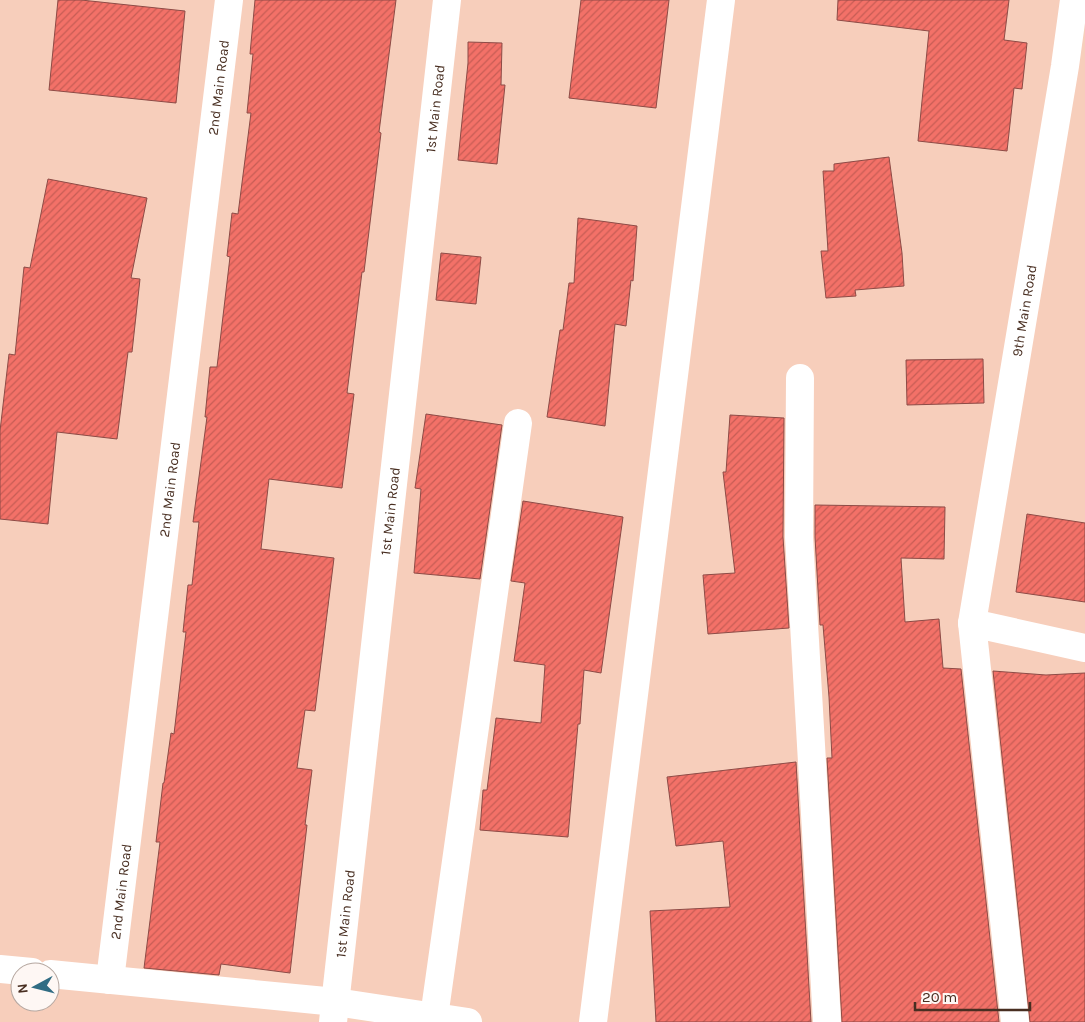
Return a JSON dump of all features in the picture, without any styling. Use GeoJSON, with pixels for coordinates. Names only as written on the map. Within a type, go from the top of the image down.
{"type":"FeatureCollection","features":[{"type":"Feature","properties":{"kind":"street","name":"2nd Main Road"},"geometry":{"type":"LineString","coordinates":[[110,980],[229,0]]}},
{"type":"Feature","properties":{"kind":"street","name":"1st Main Road"},"geometry":{"type":"LineString","coordinates":[[334,1012],[447,0]]}},
{"type":"Feature","properties":{"kind":"street"},"geometry":{"type":"LineString","coordinates":[[593,1022],[721,0]]}},
{"type":"Feature","properties":{"kind":"street","name":"9th Main Road"},"geometry":{"type":"LineString","coordinates":[[1014,1022],[972,623],[1075,67],[1074,0]]}},
{"type":"Feature","properties":{"kind":"street"},"geometry":{"type":"LineString","coordinates":[[800,378],[799,537],[827,1022]]}},
{"type":"Feature","properties":{"kind":"street"},"geometry":{"type":"LineString","coordinates":[[434,1017],[518,423]]}},
{"type":"Feature","properties":{"kind":"street"},"geometry":{"type":"LineString","coordinates":[[972,623],[1085,648]]}},
{"type":"Feature","properties":{"kind":"street"},"geometry":{"type":"LineString","coordinates":[[60,975],[110,980],[334,1012],[434,1017],[468,1022]]}},
{"type":"Feature","properties":{"kind":"building"},"geometry":{"type":"Polygon","coordinates":[[[58,0],[81,0],[185,11],[176,103],[49,90],[58,0]]]}},
{"type":"Feature","properties":{"kind":"building"},"geometry":{"type":"Polygon","coordinates":[[[255,0],[396,0],[364,272],[362,272],[347,393],[354,394],[342,488],[269,479],[261,549],[334,558],[315,711],[305,710],[297,768],[312,770],[290,973],[221,964],[219,975],[144,968],[160,842],[156,842],[163,783],[171,733],[174,734],[186,632],[183,632],[188,585],[192,585],[199,522],[193,522],[207,417],[205,417],[210,367],[217,367],[230,257],[227,256],[232,213],[238,214],[251,113],[247,113],[253,54],[250,54],[255,0]]]}},
{"type":"Feature","properties":{"kind":"building"},"geometry":{"type":"Polygon","coordinates":[[[581,0],[669,0],[656,108],[569,98],[581,0]]]}},
{"type":"Feature","properties":{"kind":"building"},"geometry":{"type":"Polygon","coordinates":[[[838,0],[1009,0],[1004,40],[1027,43],[1022,89],[1014,88],[1007,151],[918,141],[929,31],[837,20],[838,0]]]}},
{"type":"Feature","properties":{"kind":"building"},"geometry":{"type":"Polygon","coordinates":[[[468,42],[502,43],[501,85],[505,85],[497,164],[458,160],[468,63],[468,42]]]}},
{"type":"Feature","properties":{"kind":"building"},"geometry":{"type":"Polygon","coordinates":[[[889,157],[902,253],[904,286],[855,290],[856,296],[826,298],[821,251],[828,251],[823,171],[834,171],[834,164],[889,157]]]}},
{"type":"Feature","properties":{"kind":"building"},"geometry":{"type":"Polygon","coordinates":[[[48,179],[147,198],[131,278],[140,279],[132,352],[128,352],[117,439],[57,432],[48,524],[0,519],[0,431],[9,354],[15,355],[24,267],[30,268],[48,179]]]}},
{"type":"Feature","properties":{"kind":"building"},"geometry":{"type":"Polygon","coordinates":[[[578,218],[637,226],[633,281],[631,280],[626,326],[615,324],[605,426],[547,417],[560,330],[563,330],[569,283],[574,283],[578,218]]]}},
{"type":"Feature","properties":{"kind":"building"},"geometry":{"type":"Polygon","coordinates":[[[441,253],[481,257],[476,304],[436,300],[441,253]]]}},
{"type":"Feature","properties":{"kind":"building"},"geometry":{"type":"Polygon","coordinates":[[[983,359],[984,403],[907,405],[906,360],[983,359]]]}},
{"type":"Feature","properties":{"kind":"building"},"geometry":{"type":"Polygon","coordinates":[[[426,414],[502,425],[480,579],[414,573],[421,489],[415,488],[426,414]]]}},
{"type":"Feature","properties":{"kind":"building"},"geometry":{"type":"Polygon","coordinates":[[[730,415],[784,418],[783,537],[789,628],[708,634],[703,575],[735,573],[723,472],[726,472],[730,415]]]}},
{"type":"Feature","properties":{"kind":"building"},"geometry":{"type":"Polygon","coordinates":[[[523,501],[623,517],[601,673],[584,670],[568,837],[480,830],[483,790],[487,790],[496,718],[541,723],[545,665],[514,661],[525,583],[511,581],[523,501]]]}},
{"type":"Feature","properties":{"kind":"building"},"geometry":{"type":"Polygon","coordinates":[[[815,505],[945,507],[944,559],[901,558],[905,622],[939,619],[943,668],[961,669],[999,1022],[842,1022],[827,758],[832,758],[829,697],[823,625],[820,625],[815,505]]]}},
{"type":"Feature","properties":{"kind":"building"},"geometry":{"type":"Polygon","coordinates":[[[1027,514],[1085,523],[1085,602],[1016,592],[1027,514]]]}},
{"type":"Feature","properties":{"kind":"building"},"geometry":{"type":"Polygon","coordinates":[[[993,671],[1046,675],[1085,673],[1085,1022],[1030,1022],[993,671]]]}},
{"type":"Feature","properties":{"kind":"building"},"geometry":{"type":"Polygon","coordinates":[[[796,762],[811,1022],[656,1022],[650,911],[730,907],[723,841],[676,846],[667,777],[796,762]]]}}]}
